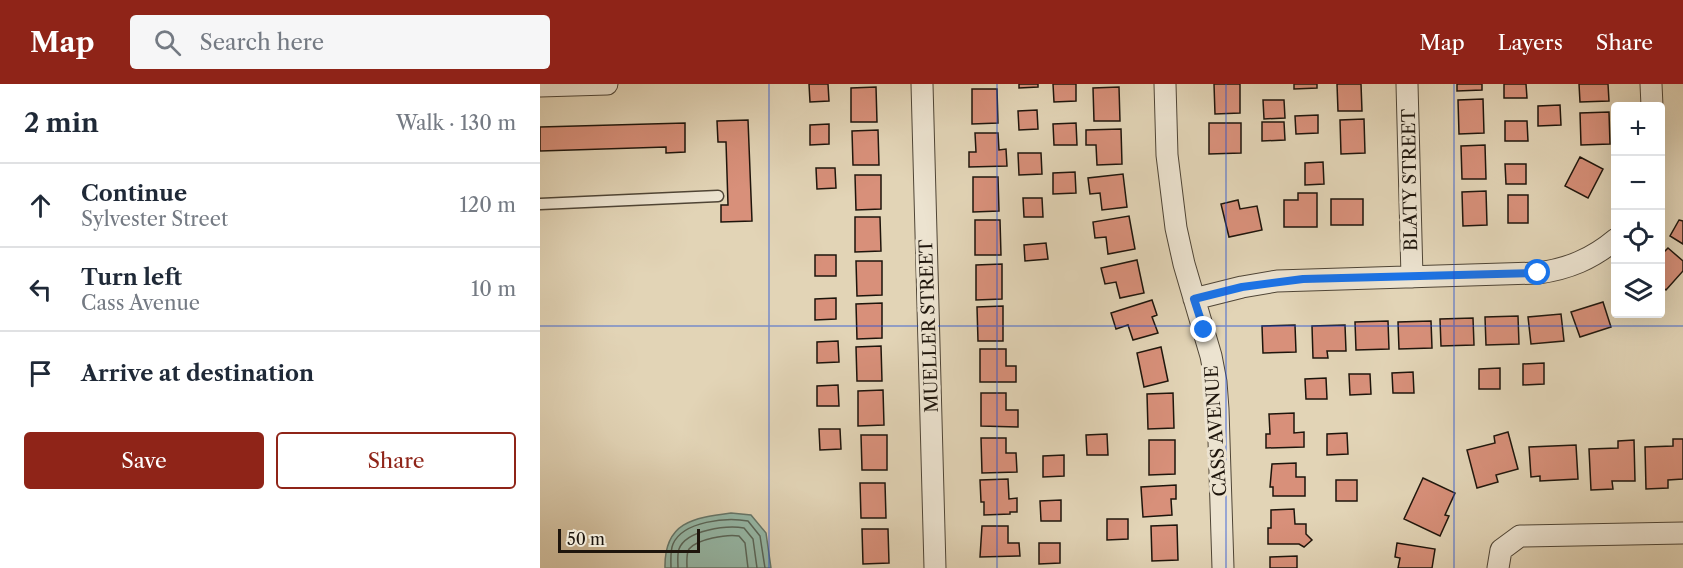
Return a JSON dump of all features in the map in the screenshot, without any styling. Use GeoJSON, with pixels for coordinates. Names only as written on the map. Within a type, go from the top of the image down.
{"type":"FeatureCollection","features":[{"type":"Feature","properties":{"kind":"street"},"geometry":{"type":"LineString","coordinates":[[540,86],[607,84]]}},
{"type":"Feature","properties":{"kind":"street","name":"MUELLER STREET"},"geometry":{"type":"LineString","coordinates":[[922,84],[935,568]]}},
{"type":"Feature","properties":{"kind":"street","name":"CASS AVENUE"},"geometry":{"type":"LineString","coordinates":[[1165,84],[1167,155],[1176,228],[1216,382],[1223,568]]}},
{"type":"Feature","properties":{"kind":"street","name":"BLATY STREET"},"geometry":{"type":"LineString","coordinates":[[1407,84],[1412,277]]}},
{"type":"Feature","properties":{"kind":"street"},"geometry":{"type":"LineString","coordinates":[[1651,84],[1652,102]]}},
{"type":"Feature","properties":{"kind":"street"},"geometry":{"type":"LineString","coordinates":[[1194,299],[1277,281],[1554,271],[1584,261],[1611,243]]}},
{"type":"Feature","properties":{"kind":"street"},"geometry":{"type":"LineString","coordinates":[[1498,568],[1501,550],[1520,536],[1683,533]]}},
{"type":"Feature","properties":{"kind":"lane"},"geometry":{"type":"LineString","coordinates":[[540,204],[718,196]]}},
{"type":"Feature","properties":{"kind":"water"},"geometry":{"type":"Polygon","coordinates":[[[731,513],[751,515],[766,533],[771,568],[665,568],[670,541],[683,525],[705,517],[731,513]]]}},
{"type":"Feature","properties":{"kind":"building"},"geometry":{"type":"Polygon","coordinates":[[[809,84],[828,84],[829,101],[810,102],[809,84]]]}},
{"type":"Feature","properties":{"kind":"building"},"geometry":{"type":"Polygon","coordinates":[[[1019,84],[1038,84],[1038,87],[1019,88],[1019,84]]]}},
{"type":"Feature","properties":{"kind":"building"},"geometry":{"type":"Polygon","coordinates":[[[1053,84],[1076,84],[1076,101],[1054,102],[1053,84]]]}},
{"type":"Feature","properties":{"kind":"building"},"geometry":{"type":"Polygon","coordinates":[[[1214,84],[1240,84],[1240,113],[1215,114],[1214,84]]]}},
{"type":"Feature","properties":{"kind":"building"},"geometry":{"type":"Polygon","coordinates":[[[1294,84],[1317,84],[1317,88],[1294,89],[1294,84]]]}},
{"type":"Feature","properties":{"kind":"building"},"geometry":{"type":"Polygon","coordinates":[[[1337,84],[1361,84],[1362,111],[1338,111],[1337,84]]]}},
{"type":"Feature","properties":{"kind":"building"},"geometry":{"type":"Polygon","coordinates":[[[1457,84],[1482,84],[1482,90],[1457,91],[1457,84]]]}},
{"type":"Feature","properties":{"kind":"building"},"geometry":{"type":"Polygon","coordinates":[[[1504,84],[1526,84],[1527,98],[1504,98],[1504,84]]]}},
{"type":"Feature","properties":{"kind":"building"},"geometry":{"type":"Polygon","coordinates":[[[1579,84],[1608,84],[1609,101],[1580,102],[1579,84]]]}},
{"type":"Feature","properties":{"kind":"building"},"geometry":{"type":"Polygon","coordinates":[[[876,87],[877,122],[851,122],[851,88],[876,87]]]}},
{"type":"Feature","properties":{"kind":"building"},"geometry":{"type":"Polygon","coordinates":[[[1119,87],[1120,121],[1094,121],[1093,88],[1119,87]]]}},
{"type":"Feature","properties":{"kind":"building"},"geometry":{"type":"Polygon","coordinates":[[[972,89],[997,89],[998,123],[972,124],[972,89]]]}},
{"type":"Feature","properties":{"kind":"building"},"geometry":{"type":"Polygon","coordinates":[[[1483,99],[1484,133],[1459,134],[1458,100],[1483,99]]]}},
{"type":"Feature","properties":{"kind":"building"},"geometry":{"type":"Polygon","coordinates":[[[1263,100],[1284,100],[1285,118],[1264,119],[1263,100]]]}},
{"type":"Feature","properties":{"kind":"building"},"geometry":{"type":"Polygon","coordinates":[[[1560,105],[1561,125],[1538,126],[1538,106],[1560,105]]]}},
{"type":"Feature","properties":{"kind":"building"},"geometry":{"type":"Polygon","coordinates":[[[1037,110],[1038,129],[1019,130],[1018,111],[1037,110]]]}},
{"type":"Feature","properties":{"kind":"building"},"geometry":{"type":"Polygon","coordinates":[[[1609,112],[1610,144],[1581,145],[1580,113],[1609,112]]]}},
{"type":"Feature","properties":{"kind":"building"},"geometry":{"type":"Polygon","coordinates":[[[1318,115],[1318,133],[1296,134],[1295,116],[1318,115]]]}},
{"type":"Feature","properties":{"kind":"building"},"geometry":{"type":"Polygon","coordinates":[[[1364,119],[1365,153],[1341,154],[1340,120],[1364,119]]]}},
{"type":"Feature","properties":{"kind":"building"},"geometry":{"type":"Polygon","coordinates":[[[748,120],[752,221],[721,222],[721,205],[728,205],[726,142],[718,142],[717,121],[748,120]]]}},
{"type":"Feature","properties":{"kind":"building"},"geometry":{"type":"Polygon","coordinates":[[[1505,121],[1527,121],[1528,141],[1505,141],[1505,121]]]}},
{"type":"Feature","properties":{"kind":"building"},"geometry":{"type":"Polygon","coordinates":[[[1262,122],[1284,122],[1285,140],[1262,141],[1262,122]]]}},
{"type":"Feature","properties":{"kind":"building"},"geometry":{"type":"Polygon","coordinates":[[[685,123],[685,152],[666,153],[666,147],[540,151],[540,127],[685,123]]]}},
{"type":"Feature","properties":{"kind":"building"},"geometry":{"type":"Polygon","coordinates":[[[1076,123],[1077,145],[1054,145],[1053,124],[1076,123]]]}},
{"type":"Feature","properties":{"kind":"building"},"geometry":{"type":"Polygon","coordinates":[[[1209,123],[1241,123],[1241,153],[1209,154],[1209,123]]]}},
{"type":"Feature","properties":{"kind":"building"},"geometry":{"type":"Polygon","coordinates":[[[829,124],[829,144],[810,145],[810,125],[829,124]]]}},
{"type":"Feature","properties":{"kind":"building"},"geometry":{"type":"Polygon","coordinates":[[[1121,129],[1122,164],[1097,165],[1096,145],[1086,145],[1086,130],[1121,129]]]}},
{"type":"Feature","properties":{"kind":"building"},"geometry":{"type":"Polygon","coordinates":[[[878,130],[879,165],[853,165],[852,131],[878,130]]]}},
{"type":"Feature","properties":{"kind":"building"},"geometry":{"type":"Polygon","coordinates":[[[975,133],[998,133],[999,150],[1006,149],[1007,166],[969,167],[969,152],[976,152],[975,133]]]}},
{"type":"Feature","properties":{"kind":"building"},"geometry":{"type":"Polygon","coordinates":[[[1485,145],[1486,179],[1462,179],[1461,146],[1485,145]]]}},
{"type":"Feature","properties":{"kind":"building"},"geometry":{"type":"Polygon","coordinates":[[[1018,153],[1041,153],[1042,174],[1019,175],[1018,153]]]}},
{"type":"Feature","properties":{"kind":"building"},"geometry":{"type":"Polygon","coordinates":[[[1580,157],[1603,169],[1588,198],[1565,186],[1580,157]]]}},
{"type":"Feature","properties":{"kind":"building"},"geometry":{"type":"Polygon","coordinates":[[[1323,162],[1324,184],[1305,185],[1305,163],[1323,162]]]}},
{"type":"Feature","properties":{"kind":"building"},"geometry":{"type":"Polygon","coordinates":[[[1505,164],[1526,164],[1526,184],[1506,184],[1505,164]]]}},
{"type":"Feature","properties":{"kind":"building"},"geometry":{"type":"Polygon","coordinates":[[[816,168],[835,168],[836,188],[817,189],[816,168]]]}},
{"type":"Feature","properties":{"kind":"building"},"geometry":{"type":"Polygon","coordinates":[[[1075,172],[1076,193],[1053,194],[1053,173],[1075,172]]]}},
{"type":"Feature","properties":{"kind":"building"},"geometry":{"type":"Polygon","coordinates":[[[1123,174],[1127,207],[1102,210],[1100,193],[1090,194],[1088,178],[1123,174]]]}},
{"type":"Feature","properties":{"kind":"building"},"geometry":{"type":"Polygon","coordinates":[[[855,175],[881,175],[881,209],[856,210],[855,175]]]}},
{"type":"Feature","properties":{"kind":"building"},"geometry":{"type":"Polygon","coordinates":[[[973,177],[998,177],[999,211],[973,212],[973,177]]]}},
{"type":"Feature","properties":{"kind":"building"},"geometry":{"type":"Polygon","coordinates":[[[1486,191],[1487,225],[1463,226],[1462,192],[1486,191]]]}},
{"type":"Feature","properties":{"kind":"building"},"geometry":{"type":"Polygon","coordinates":[[[1298,193],[1317,193],[1317,227],[1284,227],[1284,200],[1298,200],[1298,193]]]}},
{"type":"Feature","properties":{"kind":"building"},"geometry":{"type":"Polygon","coordinates":[[[1508,195],[1528,195],[1528,223],[1508,223],[1508,195]]]}},
{"type":"Feature","properties":{"kind":"building"},"geometry":{"type":"Polygon","coordinates":[[[1023,198],[1042,198],[1043,217],[1024,217],[1023,198]]]}},
{"type":"Feature","properties":{"kind":"building"},"geometry":{"type":"Polygon","coordinates":[[[1331,199],[1363,199],[1363,225],[1331,225],[1331,199]]]}},
{"type":"Feature","properties":{"kind":"building"},"geometry":{"type":"Polygon","coordinates":[[[1238,200],[1240,209],[1257,206],[1262,230],[1229,237],[1221,204],[1238,200]]]}},
{"type":"Feature","properties":{"kind":"building"},"geometry":{"type":"Polygon","coordinates":[[[1129,216],[1135,249],[1108,254],[1106,237],[1095,238],[1093,222],[1129,216]]]}},
{"type":"Feature","properties":{"kind":"building"},"geometry":{"type":"Polygon","coordinates":[[[855,217],[880,217],[881,251],[855,252],[855,217]]]}},
{"type":"Feature","properties":{"kind":"building"},"geometry":{"type":"Polygon","coordinates":[[[975,220],[1000,220],[1001,255],[975,255],[975,220]]]}},
{"type":"Feature","properties":{"kind":"building"},"geometry":{"type":"Polygon","coordinates":[[[1679,220],[1683,221],[1683,244],[1670,236],[1679,220]]]}},
{"type":"Feature","properties":{"kind":"building"},"geometry":{"type":"Polygon","coordinates":[[[1046,243],[1048,259],[1025,261],[1024,245],[1046,243]]]}},
{"type":"Feature","properties":{"kind":"building"},"geometry":{"type":"Polygon","coordinates":[[[1668,248],[1683,261],[1683,271],[1666,290],[1665,289],[1665,251],[1668,248]]]}},
{"type":"Feature","properties":{"kind":"building"},"geometry":{"type":"Polygon","coordinates":[[[815,255],[836,255],[836,276],[815,276],[815,255]]]}},
{"type":"Feature","properties":{"kind":"building"},"geometry":{"type":"Polygon","coordinates":[[[1137,260],[1144,293],[1120,298],[1116,282],[1105,284],[1101,268],[1137,260]]]}},
{"type":"Feature","properties":{"kind":"building"},"geometry":{"type":"Polygon","coordinates":[[[856,261],[882,261],[882,295],[857,296],[856,261]]]}},
{"type":"Feature","properties":{"kind":"building"},"geometry":{"type":"Polygon","coordinates":[[[1002,264],[1002,299],[976,300],[976,265],[1002,264]]]}},
{"type":"Feature","properties":{"kind":"building"},"geometry":{"type":"Polygon","coordinates":[[[836,298],[836,319],[815,320],[815,299],[836,298]]]}},
{"type":"Feature","properties":{"kind":"building"},"geometry":{"type":"Polygon","coordinates":[[[1152,300],[1157,315],[1152,317],[1158,333],[1133,340],[1128,325],[1116,329],[1111,313],[1152,300]]]}},
{"type":"Feature","properties":{"kind":"building"},"geometry":{"type":"Polygon","coordinates":[[[1603,302],[1611,327],[1580,337],[1571,312],[1603,302]]]}},
{"type":"Feature","properties":{"kind":"building"},"geometry":{"type":"Polygon","coordinates":[[[882,303],[882,338],[857,339],[856,304],[882,303]]]}},
{"type":"Feature","properties":{"kind":"building"},"geometry":{"type":"Polygon","coordinates":[[[1003,306],[1003,341],[978,341],[977,307],[1003,306]]]}},
{"type":"Feature","properties":{"kind":"building"},"geometry":{"type":"Polygon","coordinates":[[[1561,314],[1564,341],[1531,344],[1528,317],[1561,314]]]}},
{"type":"Feature","properties":{"kind":"building"},"geometry":{"type":"Polygon","coordinates":[[[1518,316],[1519,344],[1486,345],[1485,317],[1518,316]]]}},
{"type":"Feature","properties":{"kind":"building"},"geometry":{"type":"Polygon","coordinates":[[[1473,318],[1474,345],[1441,346],[1440,319],[1473,318]]]}},
{"type":"Feature","properties":{"kind":"building"},"geometry":{"type":"Polygon","coordinates":[[[1388,321],[1389,349],[1356,350],[1355,322],[1388,321]]]}},
{"type":"Feature","properties":{"kind":"building"},"geometry":{"type":"Polygon","coordinates":[[[1431,321],[1432,348],[1399,349],[1398,322],[1431,321]]]}},
{"type":"Feature","properties":{"kind":"building"},"geometry":{"type":"Polygon","coordinates":[[[1295,325],[1296,352],[1263,353],[1262,326],[1295,325]]]}},
{"type":"Feature","properties":{"kind":"building"},"geometry":{"type":"Polygon","coordinates":[[[1345,325],[1346,351],[1327,351],[1328,358],[1313,358],[1312,326],[1345,325]]]}},
{"type":"Feature","properties":{"kind":"building"},"geometry":{"type":"Polygon","coordinates":[[[838,341],[839,362],[817,363],[817,342],[838,341]]]}},
{"type":"Feature","properties":{"kind":"building"},"geometry":{"type":"Polygon","coordinates":[[[881,346],[882,381],[857,381],[856,347],[881,346]]]}},
{"type":"Feature","properties":{"kind":"building"},"geometry":{"type":"Polygon","coordinates":[[[1161,347],[1168,381],[1144,387],[1137,353],[1161,347]]]}},
{"type":"Feature","properties":{"kind":"building"},"geometry":{"type":"Polygon","coordinates":[[[980,349],[1006,349],[1006,366],[1016,366],[1016,382],[980,382],[980,349]]]}},
{"type":"Feature","properties":{"kind":"building"},"geometry":{"type":"Polygon","coordinates":[[[1544,363],[1544,384],[1523,385],[1523,364],[1544,363]]]}},
{"type":"Feature","properties":{"kind":"building"},"geometry":{"type":"Polygon","coordinates":[[[1500,368],[1500,389],[1479,389],[1479,369],[1500,368]]]}},
{"type":"Feature","properties":{"kind":"building"},"geometry":{"type":"Polygon","coordinates":[[[1413,372],[1414,393],[1393,393],[1392,373],[1413,372]]]}},
{"type":"Feature","properties":{"kind":"building"},"geometry":{"type":"Polygon","coordinates":[[[1349,374],[1370,374],[1371,394],[1350,395],[1349,374]]]}},
{"type":"Feature","properties":{"kind":"building"},"geometry":{"type":"Polygon","coordinates":[[[1326,378],[1327,399],[1306,399],[1305,379],[1326,378]]]}},
{"type":"Feature","properties":{"kind":"building"},"geometry":{"type":"Polygon","coordinates":[[[838,385],[839,406],[817,406],[817,386],[838,385]]]}},
{"type":"Feature","properties":{"kind":"building"},"geometry":{"type":"Polygon","coordinates":[[[883,390],[884,425],[858,426],[858,391],[883,390]]]}},
{"type":"Feature","properties":{"kind":"building"},"geometry":{"type":"Polygon","coordinates":[[[981,393],[1006,393],[1006,410],[1018,410],[1018,427],[981,426],[981,393]]]}},
{"type":"Feature","properties":{"kind":"building"},"geometry":{"type":"Polygon","coordinates":[[[1173,393],[1174,428],[1148,429],[1147,394],[1173,393]]]}},
{"type":"Feature","properties":{"kind":"building"},"geometry":{"type":"Polygon","coordinates":[[[1294,413],[1294,433],[1304,432],[1304,447],[1266,448],[1266,434],[1270,434],[1269,414],[1294,413]]]}},
{"type":"Feature","properties":{"kind":"building"},"geometry":{"type":"Polygon","coordinates":[[[819,429],[840,429],[841,449],[820,450],[819,429]]]}},
{"type":"Feature","properties":{"kind":"building"},"geometry":{"type":"Polygon","coordinates":[[[1508,432],[1518,469],[1496,475],[1498,482],[1477,488],[1467,450],[1495,443],[1494,436],[1508,432]]]}},
{"type":"Feature","properties":{"kind":"building"},"geometry":{"type":"Polygon","coordinates":[[[1347,433],[1348,454],[1327,455],[1327,434],[1347,433]]]}},
{"type":"Feature","properties":{"kind":"building"},"geometry":{"type":"Polygon","coordinates":[[[1107,434],[1108,455],[1087,455],[1086,435],[1107,434]]]}},
{"type":"Feature","properties":{"kind":"building"},"geometry":{"type":"Polygon","coordinates":[[[861,435],[887,435],[887,470],[862,470],[861,435]]]}},
{"type":"Feature","properties":{"kind":"building"},"geometry":{"type":"Polygon","coordinates":[[[981,438],[1006,438],[1006,453],[1016,453],[1017,472],[982,473],[981,438]]]}},
{"type":"Feature","properties":{"kind":"building"},"geometry":{"type":"Polygon","coordinates":[[[1673,439],[1683,439],[1683,479],[1668,480],[1668,488],[1646,489],[1645,447],[1673,446],[1673,439]]]}},
{"type":"Feature","properties":{"kind":"building"},"geometry":{"type":"Polygon","coordinates":[[[1149,440],[1175,440],[1175,474],[1149,475],[1149,440]]]}},
{"type":"Feature","properties":{"kind":"building"},"geometry":{"type":"Polygon","coordinates":[[[1634,440],[1635,481],[1612,481],[1613,489],[1591,490],[1589,449],[1618,448],[1618,441],[1634,440]]]}},
{"type":"Feature","properties":{"kind":"building"},"geometry":{"type":"Polygon","coordinates":[[[1576,445],[1578,479],[1540,481],[1540,476],[1531,477],[1529,447],[1576,445]]]}},
{"type":"Feature","properties":{"kind":"building"},"geometry":{"type":"Polygon","coordinates":[[[1064,455],[1064,476],[1043,477],[1043,456],[1064,455]]]}},
{"type":"Feature","properties":{"kind":"building"},"geometry":{"type":"Polygon","coordinates":[[[1296,463],[1296,477],[1305,477],[1305,496],[1273,496],[1273,487],[1270,487],[1272,464],[1296,463]]]}},
{"type":"Feature","properties":{"kind":"building"},"geometry":{"type":"Polygon","coordinates":[[[1423,478],[1455,493],[1445,515],[1449,516],[1440,536],[1404,519],[1423,478]]]}},
{"type":"Feature","properties":{"kind":"building"},"geometry":{"type":"Polygon","coordinates":[[[1008,479],[1009,499],[1017,498],[1017,512],[984,515],[980,480],[1008,479]]]}},
{"type":"Feature","properties":{"kind":"building"},"geometry":{"type":"Polygon","coordinates":[[[1336,480],[1357,480],[1357,501],[1336,501],[1336,480]]]}},
{"type":"Feature","properties":{"kind":"building"},"geometry":{"type":"Polygon","coordinates":[[[860,483],[885,483],[886,518],[861,518],[860,483]]]}},
{"type":"Feature","properties":{"kind":"building"},"geometry":{"type":"Polygon","coordinates":[[[1176,485],[1176,499],[1171,499],[1172,515],[1143,517],[1141,487],[1176,485]]]}},
{"type":"Feature","properties":{"kind":"building"},"geometry":{"type":"Polygon","coordinates":[[[1061,500],[1061,521],[1041,521],[1040,501],[1061,500]]]}},
{"type":"Feature","properties":{"kind":"building"},"geometry":{"type":"Polygon","coordinates":[[[1294,509],[1295,524],[1306,524],[1306,534],[1312,540],[1304,547],[1299,544],[1268,544],[1271,510],[1294,509]]]}},
{"type":"Feature","properties":{"kind":"building"},"geometry":{"type":"Polygon","coordinates":[[[1107,519],[1128,519],[1128,539],[1107,540],[1107,519]]]}},
{"type":"Feature","properties":{"kind":"building"},"geometry":{"type":"Polygon","coordinates":[[[1177,525],[1178,560],[1152,561],[1151,526],[1177,525]]]}},
{"type":"Feature","properties":{"kind":"building"},"geometry":{"type":"Polygon","coordinates":[[[982,526],[1008,526],[1008,543],[1019,543],[1020,556],[980,557],[982,526]]]}},
{"type":"Feature","properties":{"kind":"building"},"geometry":{"type":"Polygon","coordinates":[[[862,529],[888,529],[889,563],[863,564],[862,529]]]}},
{"type":"Feature","properties":{"kind":"building"},"geometry":{"type":"Polygon","coordinates":[[[1039,543],[1060,543],[1060,563],[1039,564],[1039,543]]]}},
{"type":"Feature","properties":{"kind":"building"},"geometry":{"type":"Polygon","coordinates":[[[1397,543],[1435,549],[1432,568],[1398,568],[1400,558],[1395,557],[1397,543]]]}},
{"type":"Feature","properties":{"kind":"building"},"geometry":{"type":"Polygon","coordinates":[[[1297,556],[1297,568],[1270,568],[1270,557],[1297,556]]]}},
{"type":"Feature","properties":{"kind":"route"},"geometry":{"type":"LineString","coordinates":[[1204,330],[1194,299],[1277,281],[1538,273]]}}]}
